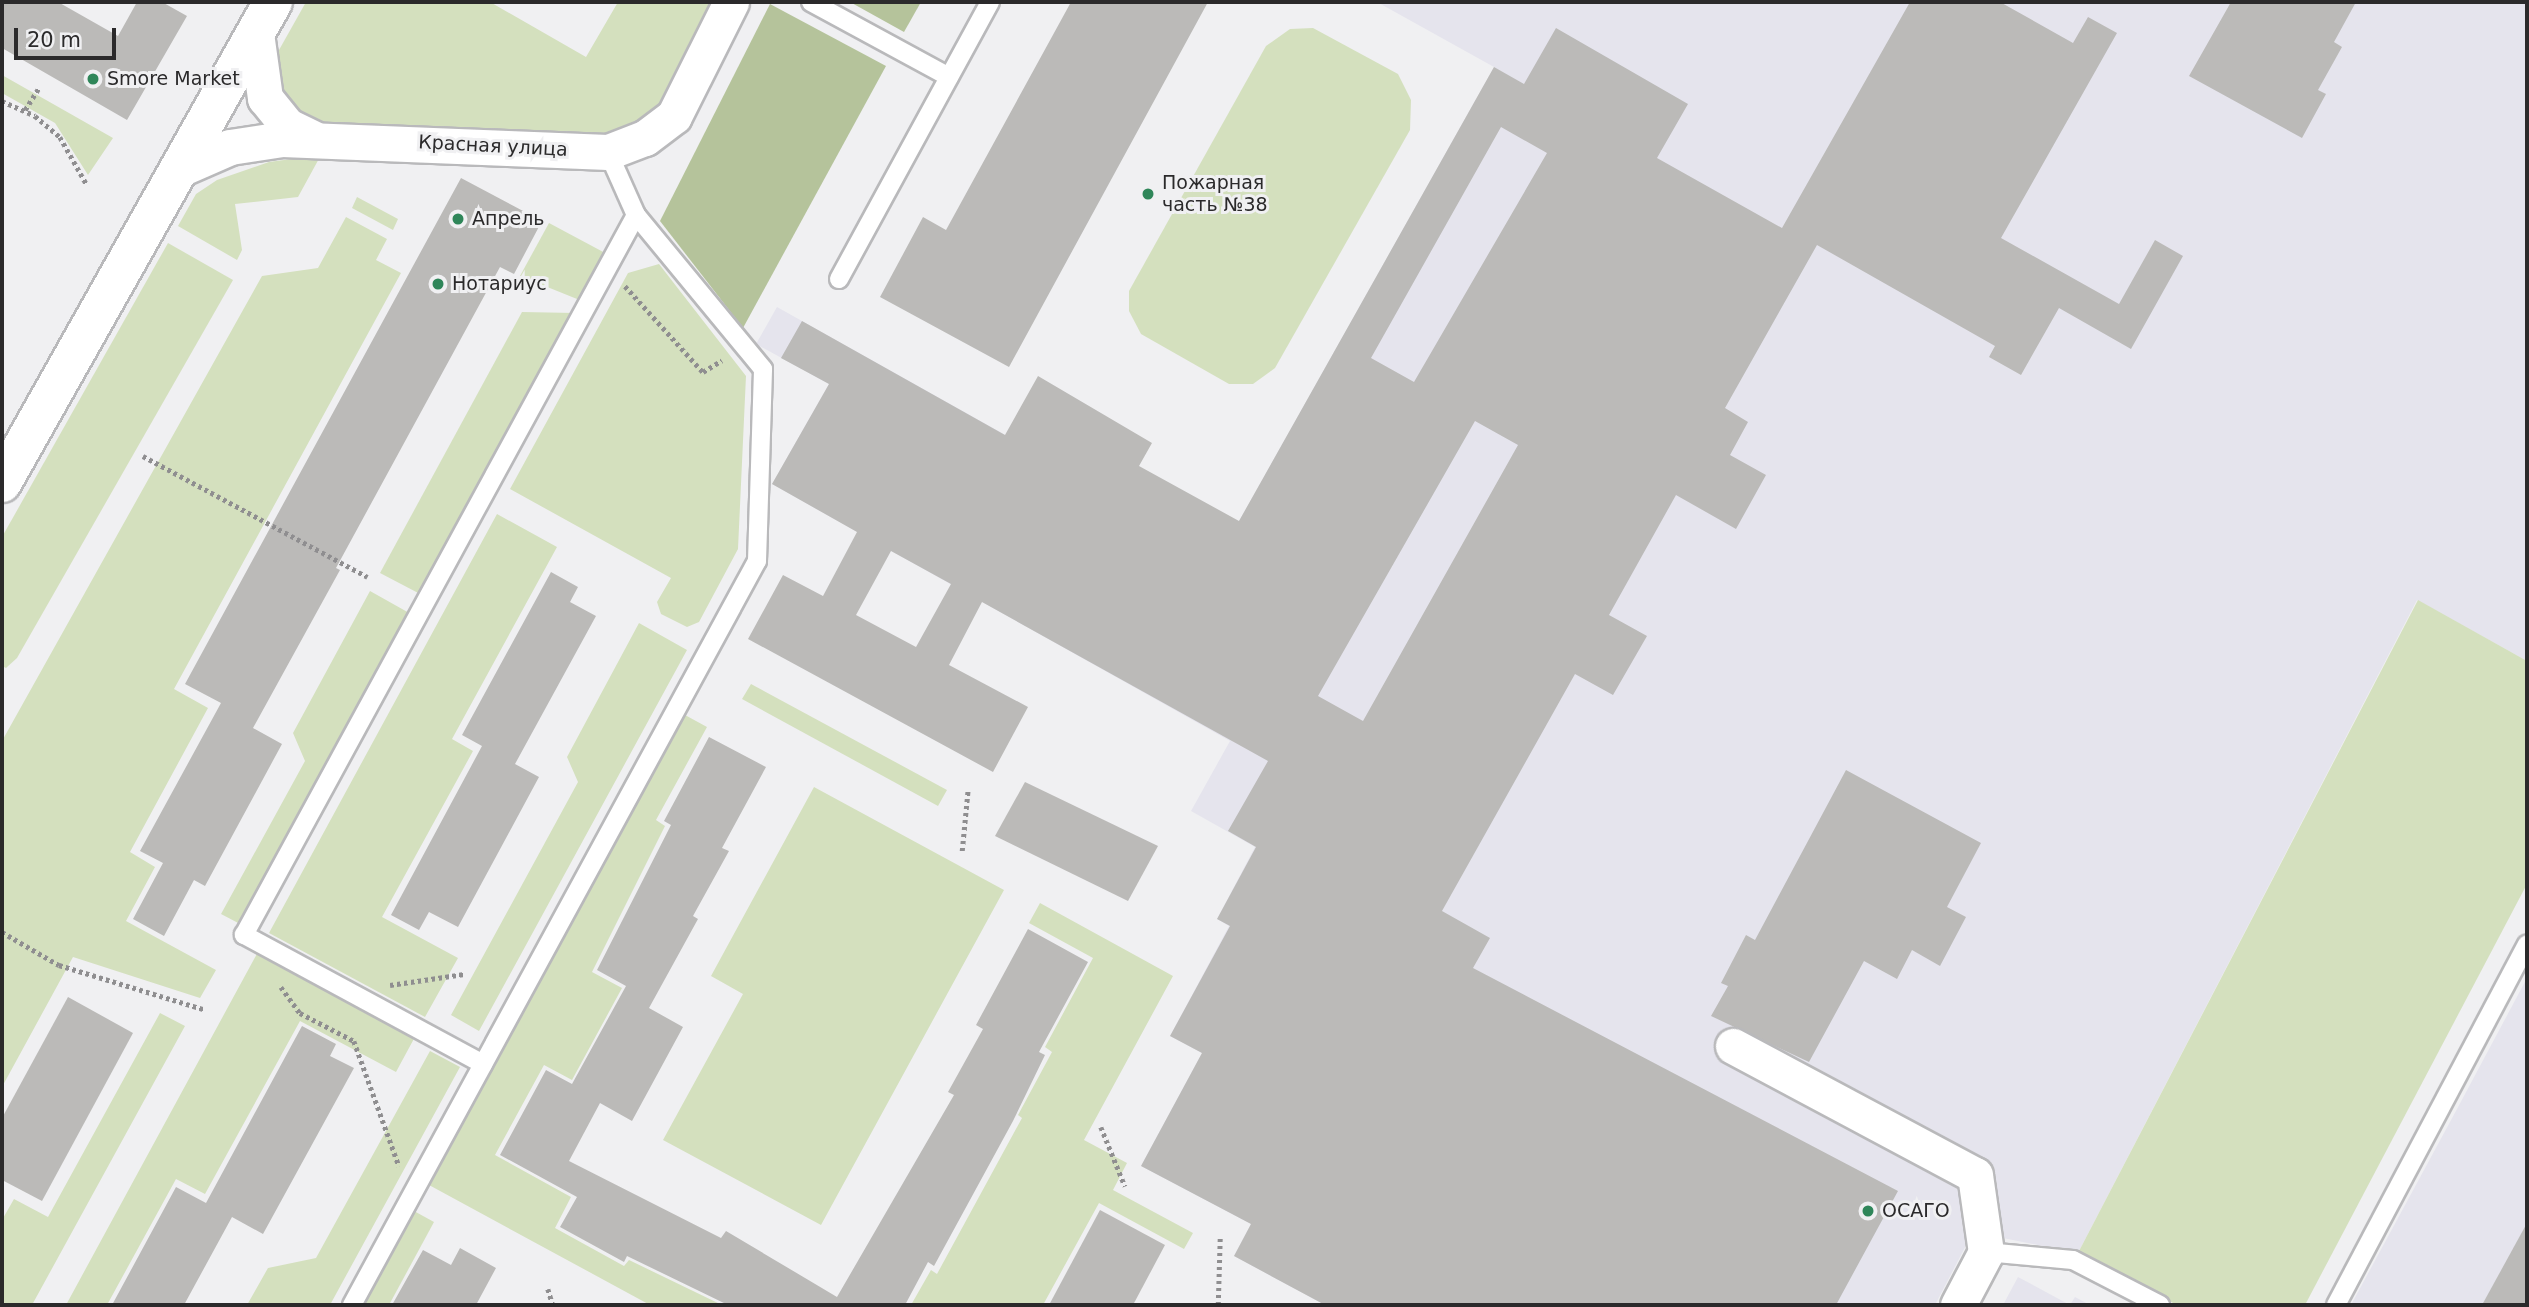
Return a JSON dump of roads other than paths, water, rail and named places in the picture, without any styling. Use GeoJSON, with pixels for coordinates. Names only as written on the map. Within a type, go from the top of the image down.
{"type":"FeatureCollection","features":[{"type":"Feature","properties":{"kind":"street","name":"Красная улица"},"geometry":{"type":"LineString","coordinates":[[180,169],[254,141],[313,138],[608,152],[645,138],[674,116],[731,2]]}},
{"type":"Feature","properties":{"kind":"street"},"geometry":{"type":"LineString","coordinates":[[265,17],[265,98],[288,126],[313,138]]}},
{"type":"Feature","properties":{"kind":"street"},"geometry":{"type":"LineString","coordinates":[[2,483],[265,17]]}},
{"type":"Feature","properties":{"kind":"street"},"geometry":{"type":"LineString","coordinates":[[1733,1046],[1975,1175],[1986,1252],[1958,1305]]}},
{"type":"Feature","properties":{"kind":"lane"},"geometry":{"type":"LineString","coordinates":[[811,2],[949,77]]}},
{"type":"Feature","properties":{"kind":"lane"},"geometry":{"type":"LineString","coordinates":[[839,279],[990,2]]}},
{"type":"Feature","properties":{"kind":"lane"},"geometry":{"type":"LineString","coordinates":[[352,1305],[757,561],[764,369],[636,215],[608,152]]}},
{"type":"Feature","properties":{"kind":"lane"},"geometry":{"type":"LineString","coordinates":[[483,1064],[244,935],[636,215]]}},
{"type":"Feature","properties":{"kind":"lane"},"geometry":{"type":"LineString","coordinates":[[2336,1305],[2527,945]]}},
{"type":"Feature","properties":{"kind":"lane"},"geometry":{"type":"LineString","coordinates":[[1986,1252],[2073,1261],[2160,1305]]}},
{"type":"Feature","properties":{"kind":"place","name":"Smore Market"},"geometry":{"type":"Point","coordinates":[93,79]}},
{"type":"Feature","properties":{"kind":"place","name":"Пожарная часть №38"},"geometry":{"type":"Point","coordinates":[1148,194]}},
{"type":"Feature","properties":{"kind":"place","name":"Апрель"},"geometry":{"type":"Point","coordinates":[458,219]}},
{"type":"Feature","properties":{"kind":"place","name":"Нотариус"},"geometry":{"type":"Point","coordinates":[438,284]}},
{"type":"Feature","properties":{"kind":"place","name":"ОСАГО"},"geometry":{"type":"Point","coordinates":[1868,1211]}}]}
